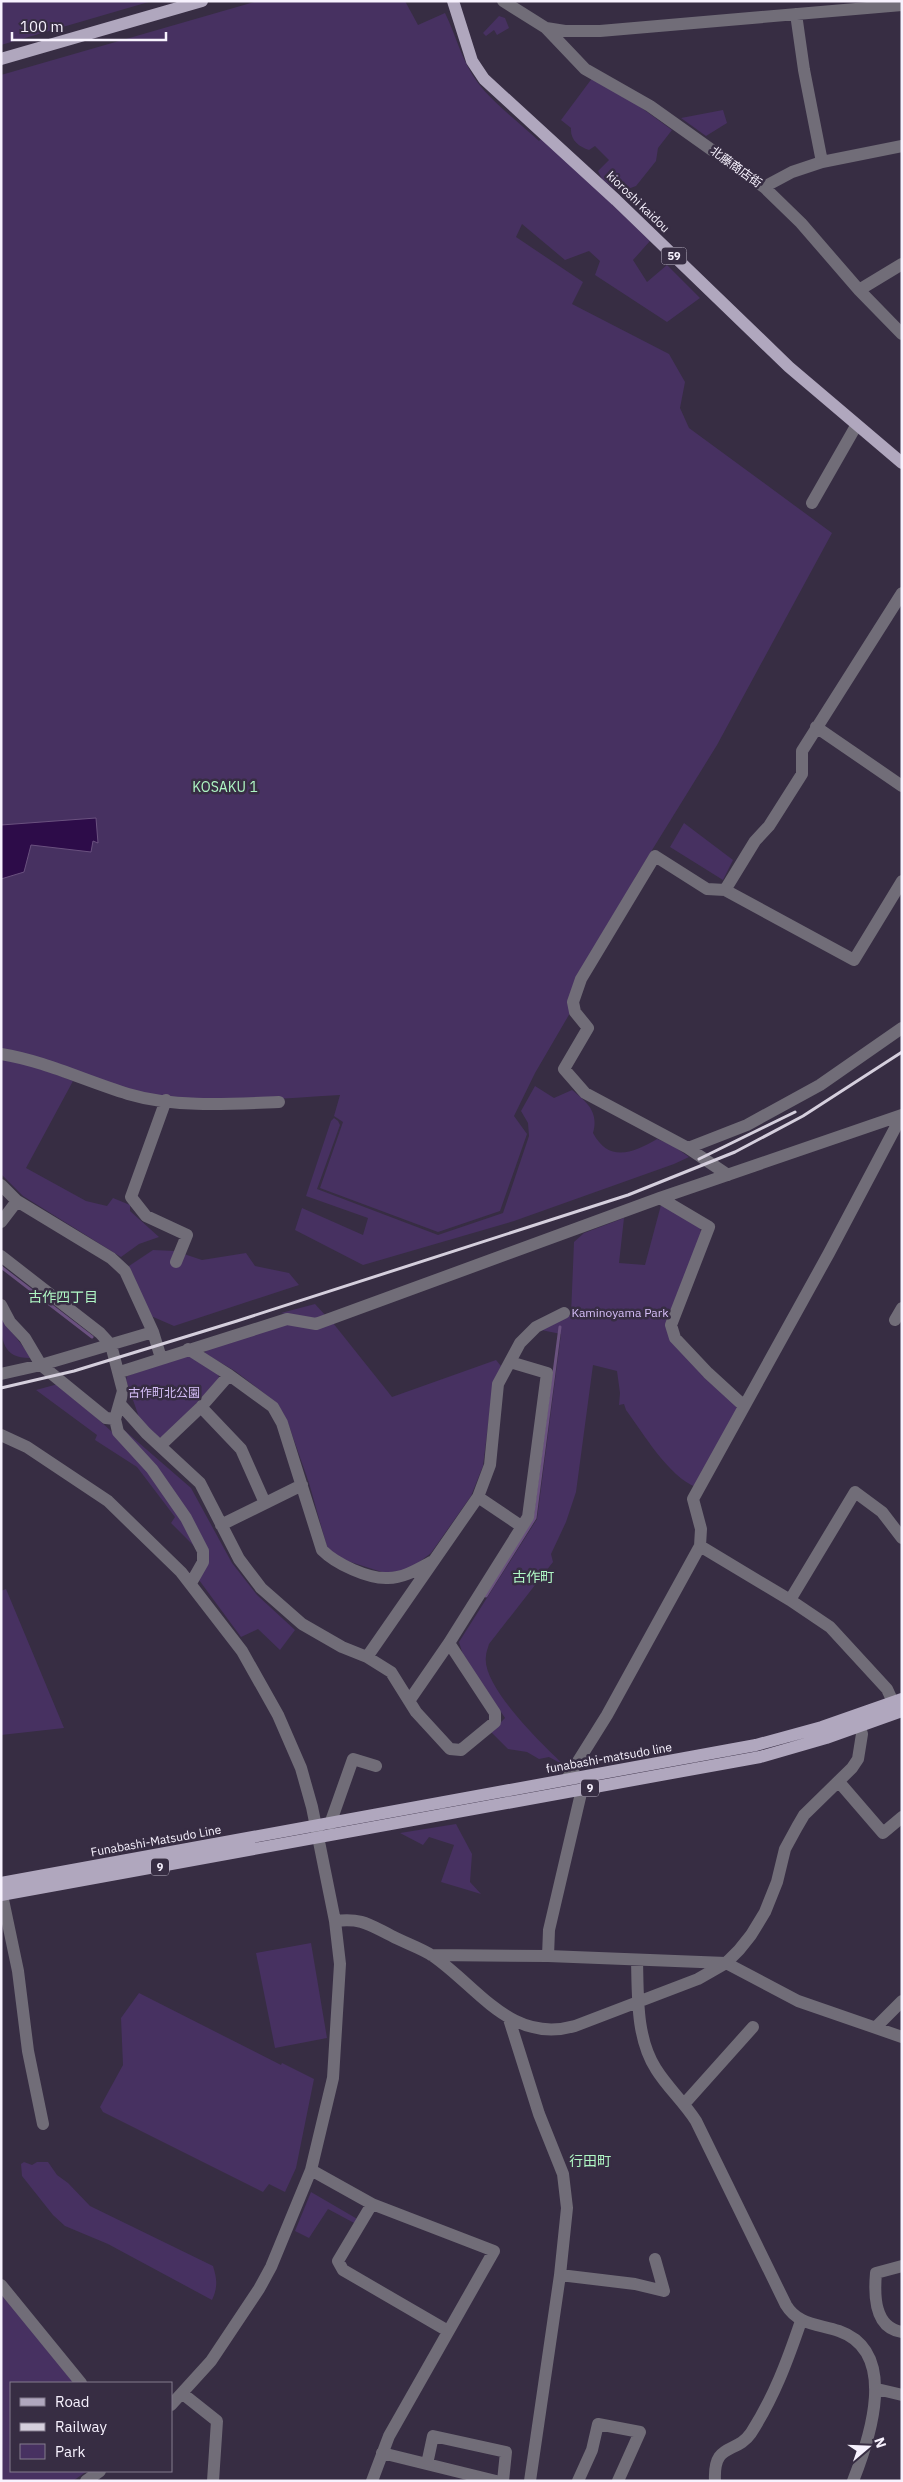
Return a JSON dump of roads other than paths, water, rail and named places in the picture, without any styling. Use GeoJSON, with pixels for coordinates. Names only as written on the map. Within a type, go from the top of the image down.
{"type":"FeatureCollection","features":[{"type":"Feature","properties":{"kind":"main road"},"geometry":{"type":"LineString","coordinates":[[1,59],[202,1]]}},
{"type":"Feature","properties":{"kind":"main road","name":"kioroshi kaidou"},"geometry":{"type":"LineString","coordinates":[[453,1],[472,61],[484,79],[616,200],[789,367],[856,426],[902,463]]}},
{"type":"Feature","properties":{"kind":"main road","name":"funabashi-matsudo line"},"geometry":{"type":"LineString","coordinates":[[318,1832],[582,1789],[760,1756],[858,1721],[899,1704]]}},
{"type":"Feature","properties":{"kind":"main road","name":"funabashi-matsudo line"},"geometry":{"type":"LineString","coordinates":[[318,1832],[330,1824],[756,1745],[858,1721]]}},
{"type":"Feature","properties":{"kind":"main road","name":"Funabashi-Matsudo Line"},"geometry":{"type":"LineString","coordinates":[[2,1891],[318,1832]]}},
{"type":"Feature","properties":{"kind":"street","name":"北藤商店街"},"geometry":{"type":"LineString","coordinates":[[503,1],[546,28],[585,69],[650,106],[764,187],[801,223],[859,290],[902,334]]}},
{"type":"Feature","properties":{"kind":"street","name":"北藤商店街"},"geometry":{"type":"LineString","coordinates":[[546,28],[566,31],[600,31],[902,5]]}},
{"type":"Feature","properties":{"kind":"street"},"geometry":{"type":"LineString","coordinates":[[796,14],[804,70],[822,162]]}},
{"type":"Feature","properties":{"kind":"street"},"geometry":{"type":"LineString","coordinates":[[764,187],[792,172],[822,162],[902,146]]}},
{"type":"Feature","properties":{"kind":"street"},"geometry":{"type":"LineString","coordinates":[[859,290],[902,264]]}},
{"type":"Feature","properties":{"kind":"street"},"geometry":{"type":"LineString","coordinates":[[812,503],[856,426]]}},
{"type":"Feature","properties":{"kind":"street"},"geometry":{"type":"LineString","coordinates":[[725,890],[755,841],[770,826],[802,774],[802,751],[902,593]]}},
{"type":"Feature","properties":{"kind":"street"},"geometry":{"type":"LineString","coordinates":[[816,727],[902,786]]}},
{"type":"Feature","properties":{"kind":"street"},"geometry":{"type":"LineString","coordinates":[[723,1172],[691,1151],[585,1093],[564,1069],[588,1028],[575,1012],[573,1002],[582,979],[655,856],[707,890],[725,890],[854,960],[902,881]]}},
{"type":"Feature","properties":{"kind":"street"},"geometry":{"type":"LineString","coordinates":[[691,1151],[820,1085],[902,1028]]}},
{"type":"Feature","properties":{"kind":"street"},"geometry":{"type":"LineString","coordinates":[[1,1054],[24,1058],[130,1095],[217,1105],[279,1102]]}},
{"type":"Feature","properties":{"kind":"street"},"geometry":{"type":"LineString","coordinates":[[166,1100],[131,1196],[146,1216],[187,1235],[176,1262]]}},
{"type":"Feature","properties":{"kind":"street"},"geometry":{"type":"LineString","coordinates":[[120,1372],[287,1319],[316,1324],[660,1198],[723,1172],[902,1115]]}},
{"type":"Feature","properties":{"kind":"street"},"geometry":{"type":"LineString","coordinates":[[568,1779],[607,1715],[700,1546],[701,1529],[693,1499],[902,1115]]}},
{"type":"Feature","properties":{"kind":"street"},"geometry":{"type":"LineString","coordinates":[[1,1185],[17,1201],[104,1254],[125,1271],[153,1332],[161,1358]]}},
{"type":"Feature","properties":{"kind":"street"},"geometry":{"type":"LineString","coordinates":[[660,1198],[709,1227],[671,1325],[674,1338],[744,1406]]}},
{"type":"Feature","properties":{"kind":"street"},"geometry":{"type":"LineString","coordinates":[[1,1222],[17,1201]]}},
{"type":"Feature","properties":{"kind":"street"},"geometry":{"type":"LineString","coordinates":[[1,1256],[100,1333],[111,1345],[124,1391],[115,1419],[118,1432],[152,1469],[186,1518],[203,1551],[202,1562],[191,1583]]}},
{"type":"Feature","properties":{"kind":"street"},"geometry":{"type":"LineString","coordinates":[[1,1305],[10,1322],[25,1338],[41,1365],[106,1418],[115,1419]]}},
{"type":"Feature","properties":{"kind":"street"},"geometry":{"type":"LineString","coordinates":[[895,1320],[902,1308]]}},
{"type":"Feature","properties":{"kind":"street"},"geometry":{"type":"LineString","coordinates":[[367,1657],[478,1497],[490,1465],[498,1384],[520,1343],[536,1327],[564,1313]]}},
{"type":"Feature","properties":{"kind":"street"},"geometry":{"type":"LineString","coordinates":[[1,1374],[41,1365],[153,1332]]}},
{"type":"Feature","properties":{"kind":"street"},"geometry":{"type":"LineString","coordinates":[[188,1350],[230,1375],[274,1407],[282,1423],[322,1550],[334,1562],[351,1569],[388,1578],[411,1573],[434,1560]]}},
{"type":"Feature","properties":{"kind":"street"},"geometry":{"type":"LineString","coordinates":[[409,1701],[450,1642],[528,1517],[547,1373],[510,1362]]}},
{"type":"Feature","properties":{"kind":"street"},"geometry":{"type":"LineString","coordinates":[[160,1446],[202,1407],[230,1375]]}},
{"type":"Feature","properties":{"kind":"street"},"geometry":{"type":"LineString","coordinates":[[120,1404],[160,1446],[200,1483],[239,1558],[261,1588],[302,1624],[342,1647],[367,1657],[391,1672],[416,1712],[450,1749],[461,1750],[495,1722],[495,1713],[450,1642]]}},
{"type":"Feature","properties":{"kind":"street"},"geometry":{"type":"LineString","coordinates":[[202,1407],[241,1448],[265,1503]]}},
{"type":"Feature","properties":{"kind":"street"},"geometry":{"type":"LineString","coordinates":[[1,1435],[27,1446],[108,1501],[162,1552],[191,1583],[242,1652],[278,1715],[301,1768],[318,1832],[335,1921],[340,1964],[333,2078],[312,2170],[271,2267],[259,2289],[212,2361],[172,2404]]}},
{"type":"Feature","properties":{"kind":"street"},"geometry":{"type":"LineString","coordinates":[[221,1525],[302,1485]]}},
{"type":"Feature","properties":{"kind":"street"},"geometry":{"type":"LineString","coordinates":[[790,1600],[855,1492],[882,1512],[902,1538]]}},
{"type":"Feature","properties":{"kind":"street"},"geometry":{"type":"LineString","coordinates":[[478,1497],[521,1526]]}},
{"type":"Feature","properties":{"kind":"street"},"geometry":{"type":"LineString","coordinates":[[700,1546],[790,1600],[830,1627],[899,1704]]}},
{"type":"Feature","properties":{"kind":"street"},"geometry":{"type":"LineString","coordinates":[[335,1921],[362,1920],[431,1955],[509,2019],[539,2030],[557,2031],[638,2003],[698,1979],[726,1963],[752,1935],[765,1912],[777,1882],[786,1849],[796,1827],[809,1810],[839,1782],[858,1759],[861,1743],[858,1721]]}},
{"type":"Feature","properties":{"kind":"street"},"geometry":{"type":"LineString","coordinates":[[330,1824],[353,1759],[376,1766]]}},
{"type":"Feature","properties":{"kind":"street"},"geometry":{"type":"LineString","coordinates":[[839,1782],[882,1833],[902,1817]]}},
{"type":"Feature","properties":{"kind":"street"},"geometry":{"type":"LineString","coordinates":[[548,1956],[548,1930],[582,1789]]}},
{"type":"Feature","properties":{"kind":"street"},"geometry":{"type":"LineString","coordinates":[[2,1891],[18,1971],[28,2051],[43,2124]]}},
{"type":"Feature","properties":{"kind":"street"},"geometry":{"type":"LineString","coordinates":[[431,1955],[548,1956],[726,1963],[798,2001],[902,2037]]}},
{"type":"Feature","properties":{"kind":"street"},"geometry":{"type":"LineString","coordinates":[[637,1960],[638,2003],[645,2048],[656,2070],[685,2103],[696,2120],[791,2314],[800,2322],[839,2331],[861,2344],[871,2365],[877,2389],[870,2424],[853,2481]]}},
{"type":"Feature","properties":{"kind":"street"},"geometry":{"type":"LineString","coordinates":[[876,2027],[902,2000]]}},
{"type":"Feature","properties":{"kind":"street"},"geometry":{"type":"LineString","coordinates":[[509,2019],[539,2114],[563,2174],[567,2208],[560,2275],[530,2481]]}},
{"type":"Feature","properties":{"kind":"street"},"geometry":{"type":"LineString","coordinates":[[685,2103],[753,2027]]}},
{"type":"Feature","properties":{"kind":"street"},"geometry":{"type":"LineString","coordinates":[[312,2170],[372,2204],[494,2251],[389,2436],[372,2481]]}},
{"type":"Feature","properties":{"kind":"street"},"geometry":{"type":"LineString","coordinates":[[372,2204],[338,2261],[343,2270],[448,2330]]}},
{"type":"Feature","properties":{"kind":"street"},"geometry":{"type":"LineString","coordinates":[[560,2275],[635,2284],[664,2291],[655,2259]]}},
{"type":"Feature","properties":{"kind":"street"},"geometry":{"type":"LineString","coordinates":[[902,2266],[876,2273],[874,2295],[884,2324],[891,2330],[902,2332]]}},
{"type":"Feature","properties":{"kind":"street"},"geometry":{"type":"LineString","coordinates":[[1,2285],[80,2382]]}},
{"type":"Feature","properties":{"kind":"street"},"geometry":{"type":"LineString","coordinates":[[715,2481],[716,2462],[725,2449],[749,2435],[778,2386],[800,2322]]}},
{"type":"Feature","properties":{"kind":"street"},"geometry":{"type":"LineString","coordinates":[[877,2389],[902,2395]]}},
{"type":"Feature","properties":{"kind":"street"},"geometry":{"type":"LineString","coordinates":[[183,2394],[217,2421],[213,2481]]}},
{"type":"Feature","properties":{"kind":"street"},"geometry":{"type":"LineString","coordinates":[[578,2481],[592,2450],[598,2424],[640,2432],[618,2481]]}},
{"type":"Feature","properties":{"kind":"street"},"geometry":{"type":"LineString","coordinates":[[427,2464],[433,2436],[506,2452],[503,2481]]}},
{"type":"Feature","properties":{"kind":"street"},"geometry":{"type":"LineString","coordinates":[[382,2453],[496,2481]]}},
{"type":"Feature","properties":{"kind":"street"},"geometry":{"type":"LineString","coordinates":[[86,2481],[99,2472]]}},
{"type":"Feature","properties":{"kind":"waterway"},"geometry":{"type":"LineString","coordinates":[[1,1267],[92,1337]]}},
{"type":"Feature","properties":{"kind":"waterway"},"geometry":{"type":"LineString","coordinates":[[486,1596],[535,1518],[560,1327]]}},
{"type":"Feature","properties":{"kind":"railway"},"geometry":{"type":"LineString","coordinates":[[1,1388],[74,1371],[237,1321],[628,1195],[735,1152],[803,1116],[902,1052]]}},
{"type":"Feature","properties":{"kind":"railway"},"geometry":{"type":"LineString","coordinates":[[699,1159],[795,1112]]}},
{"type":"Feature","properties":{"kind":"district","name":"KOSAKU 1"},"geometry":{"type":"Point","coordinates":[225,787]}},
{"type":"Feature","properties":{"kind":"district","name":"古作四丁目"},"geometry":{"type":"Point","coordinates":[63,1297]}},
{"type":"Feature","properties":{"kind":"district","name":"古作町"},"geometry":{"type":"Point","coordinates":[533,1577]}},
{"type":"Feature","properties":{"kind":"district","name":"行田町"},"geometry":{"type":"Point","coordinates":[590,2161]}},
{"type":"Feature","properties":{"kind":"park label","name":"Kaminoyama Park"},"geometry":{"type":"Point","coordinates":[620,1313]}},
{"type":"Feature","properties":{"kind":"park label","name":"古作町北公園"},"geometry":{"type":"Point","coordinates":[164,1393]}}]}
